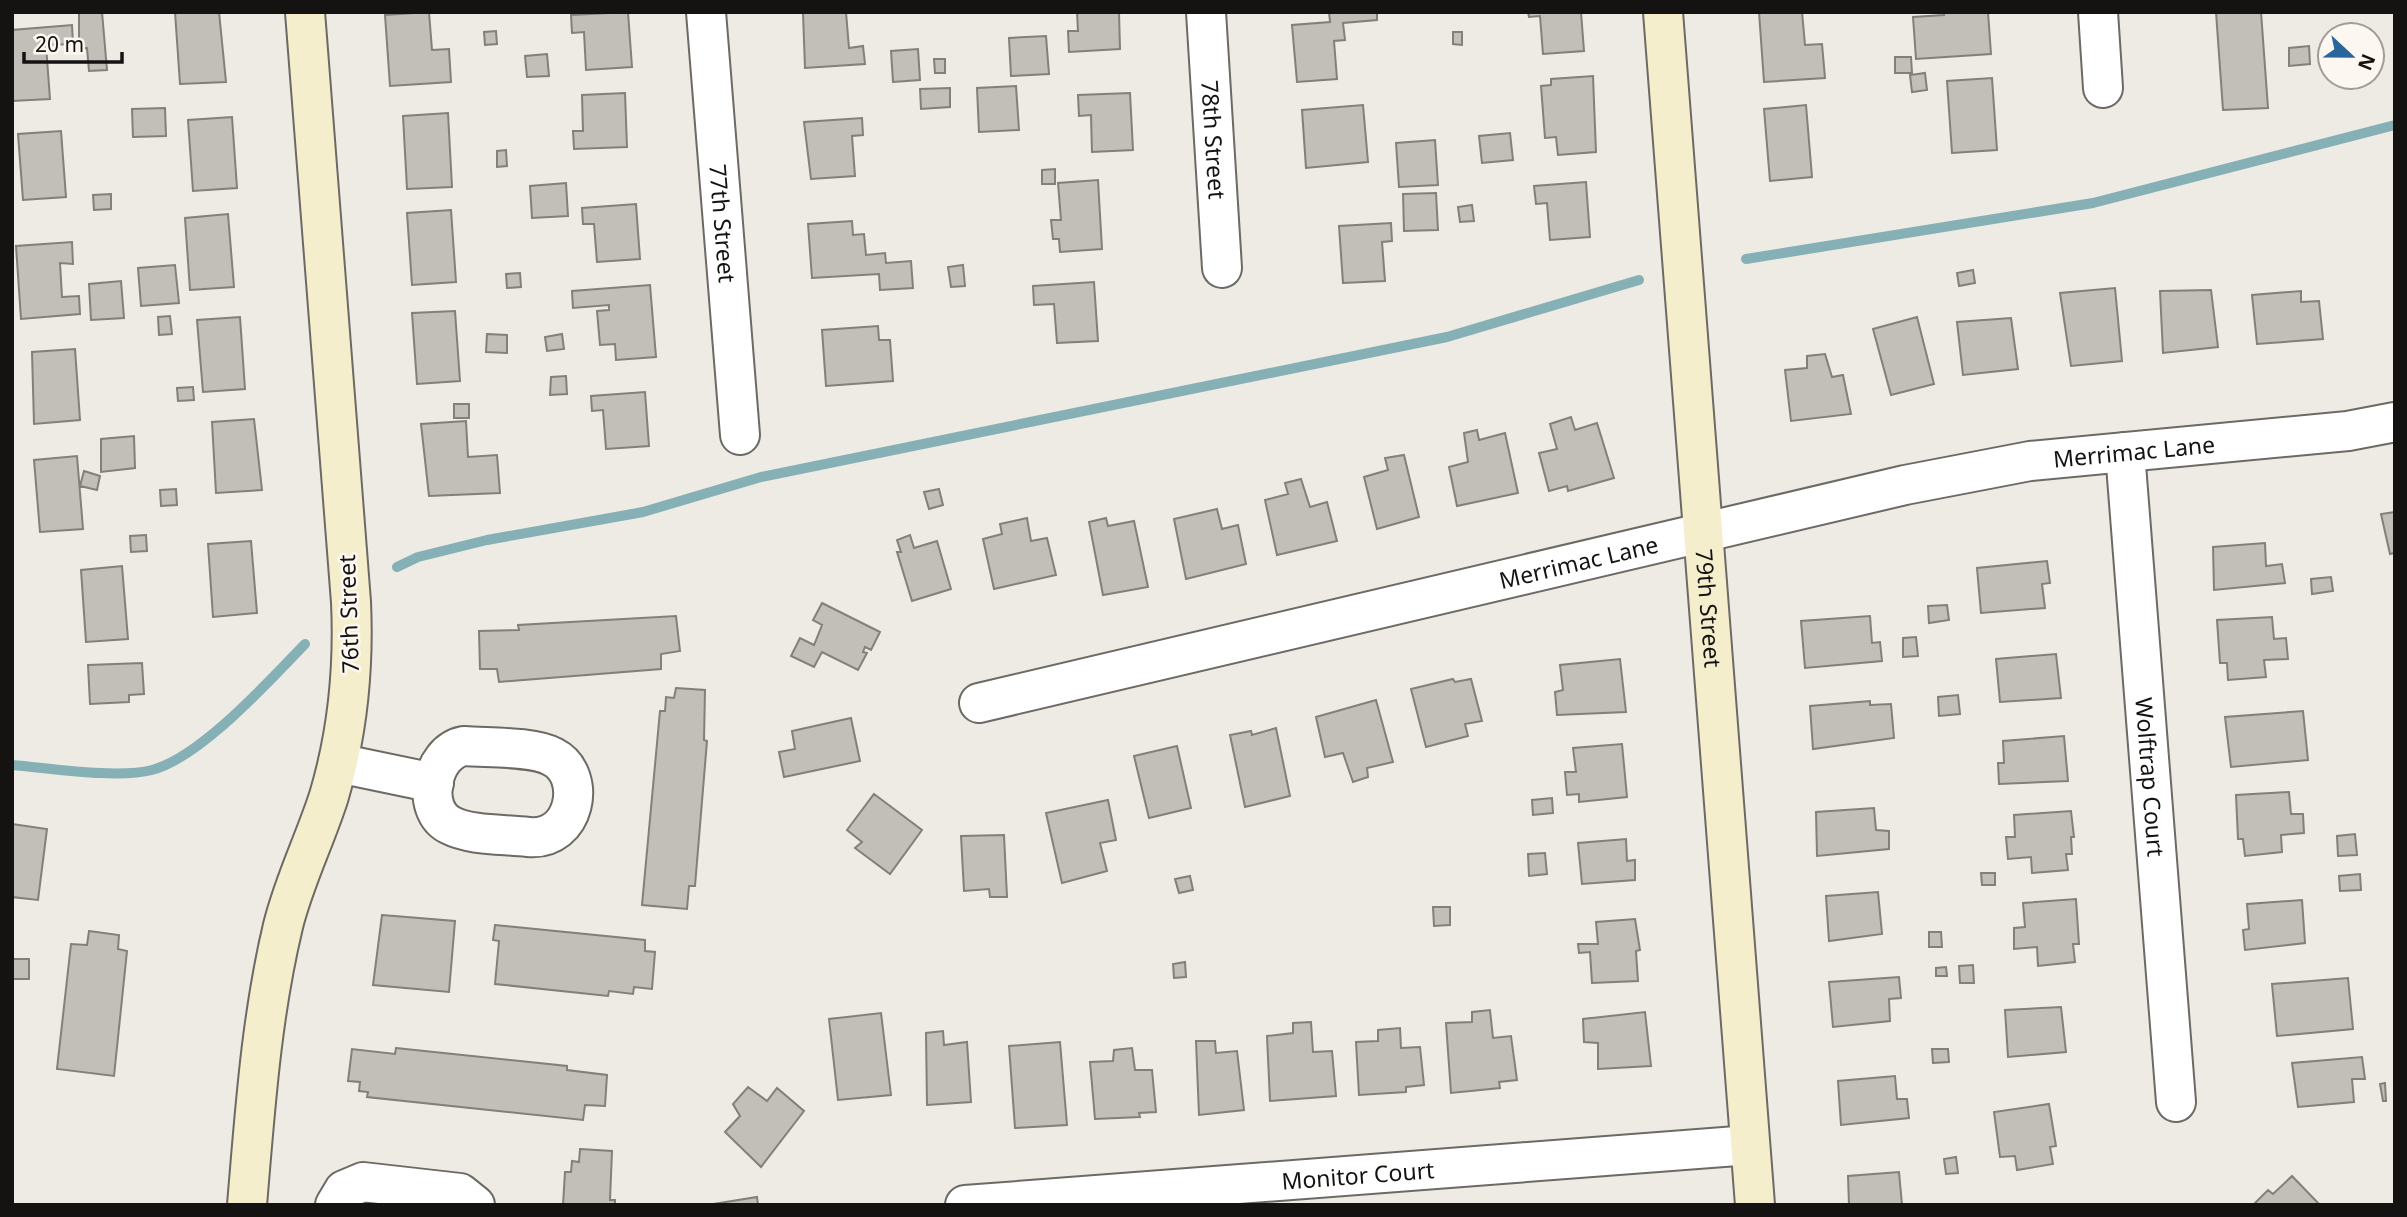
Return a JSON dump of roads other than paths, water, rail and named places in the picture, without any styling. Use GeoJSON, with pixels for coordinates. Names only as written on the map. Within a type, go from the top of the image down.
{"type":"FeatureCollection","features":[{"type":"Feature","properties":{"kind":"street","name":"76th Street"},"geometry":{"type":"LineString","coordinates":[[247,1205],[270,983],[296,884],[338,763],[347,719],[353,641],[305,12]]}},
{"type":"Feature","properties":{"kind":"street","name":"77th Street"},"geometry":{"type":"LineString","coordinates":[[706,12],[740,435]]}},
{"type":"Feature","properties":{"kind":"street","name":"78th Street"},"geometry":{"type":"LineString","coordinates":[[1206,12],[1222,268]]}},
{"type":"Feature","properties":{"kind":"street","name":"79th Street"},"geometry":{"type":"LineString","coordinates":[[1663,12],[1701,534],[1755,1205]]}},
{"type":"Feature","properties":{"kind":"street"},"geometry":{"type":"LineString","coordinates":[[2098,12],[2103,88]]}},
{"type":"Feature","properties":{"kind":"street","name":"Merrimac Lane"},"geometry":{"type":"LineString","coordinates":[[979,703],[1906,485],[2029,461],[2348,431],[2395,422]]}},
{"type":"Feature","properties":{"kind":"street","name":"Wolftrap Court"},"geometry":{"type":"LineString","coordinates":[[2125,452],[2176,1102]]}},
{"type":"Feature","properties":{"kind":"street"},"geometry":{"type":"LineString","coordinates":[[338,763],[434,783]]}},
{"type":"Feature","properties":{"kind":"street","name":"Monitor Court"},"geometry":{"type":"LineString","coordinates":[[965,1205],[1750,1145]]}},
{"type":"Feature","properties":{"kind":"street"},"geometry":{"type":"LineString","coordinates":[[335,1205],[344,1190],[363,1182],[460,1193],[475,1205]]}},
{"type":"Feature","properties":{"kind":"waterway"},"geometry":{"type":"LineString","coordinates":[[1746,259],[2093,203],[2395,125]]}},
{"type":"Feature","properties":{"kind":"waterway"},"geometry":{"type":"LineString","coordinates":[[397,567],[418,557],[487,540],[643,512],[761,477],[1447,337],[1639,280]]}},
{"type":"Feature","properties":{"kind":"waterway"},"geometry":{"type":"LineString","coordinates":[[12,765],[83,772],[121,773],[152,770],[192,750],[212,734],[254,697],[305,644]]}}]}
